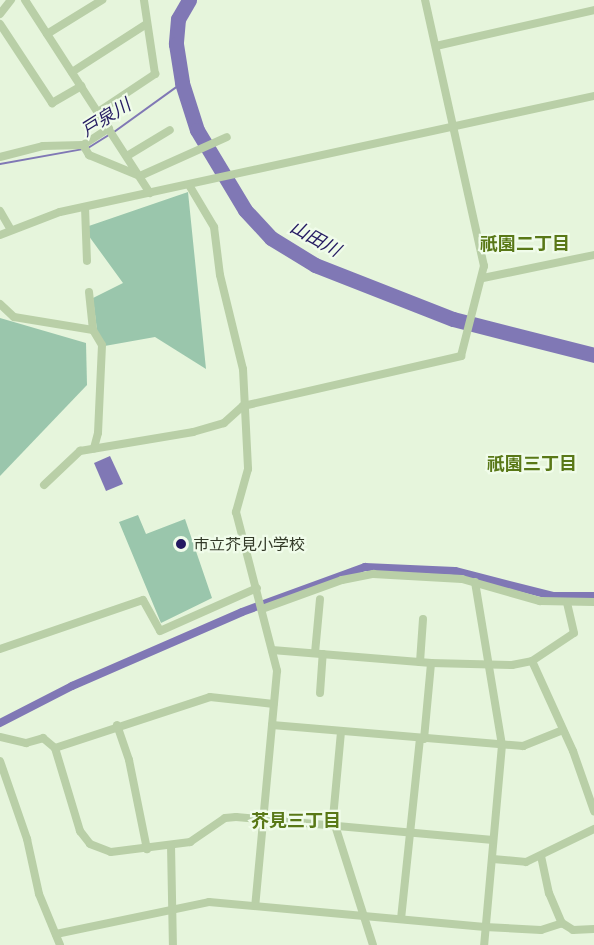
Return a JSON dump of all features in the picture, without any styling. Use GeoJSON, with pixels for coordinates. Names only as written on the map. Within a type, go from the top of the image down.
{"type":"FeatureCollection","features":[{"type":"Feature","properties":{"kind":"street"},"geometry":{"type":"LineString","coordinates":[[0,14],[11,0]]}},
{"type":"Feature","properties":{"kind":"street"},"geometry":{"type":"LineString","coordinates":[[25,0],[141,176],[150,194]]}},
{"type":"Feature","properties":{"kind":"street"},"geometry":{"type":"LineString","coordinates":[[48,34],[102,0]]}},
{"type":"Feature","properties":{"kind":"street"},"geometry":{"type":"LineString","coordinates":[[98,112],[155,74],[145,25],[144,0]]}},
{"type":"Feature","properties":{"kind":"street"},"geometry":{"type":"LineString","coordinates":[[44,485],[80,451],[148,442],[213,426],[234,417],[243,406],[454,360],[461,356],[483,278],[484,266],[425,0]]}},
{"type":"Feature","properties":{"kind":"street"},"geometry":{"type":"LineString","coordinates":[[436,46],[594,10]]}},
{"type":"Feature","properties":{"kind":"street"},"geometry":{"type":"LineString","coordinates":[[0,24],[52,104],[81,86]]}},
{"type":"Feature","properties":{"kind":"street"},"geometry":{"type":"LineString","coordinates":[[72,72],[145,25]]}},
{"type":"Feature","properties":{"kind":"street"},"geometry":{"type":"LineString","coordinates":[[0,236],[33,220],[85,207],[594,96]]}},
{"type":"Feature","properties":{"kind":"street"},"geometry":{"type":"LineString","coordinates":[[127,156],[170,130]]}},
{"type":"Feature","properties":{"kind":"street"},"geometry":{"type":"LineString","coordinates":[[85,149],[111,132]]}},
{"type":"Feature","properties":{"kind":"street"},"geometry":{"type":"LineString","coordinates":[[0,157],[43,146],[85,149],[141,176],[223,139]]}},
{"type":"Feature","properties":{"kind":"street"},"geometry":{"type":"LineString","coordinates":[[189,185],[214,227],[220,275],[243,369],[243,406],[248,469],[236,512],[277,671],[255,906]]}},
{"type":"Feature","properties":{"kind":"street"},"geometry":{"type":"LineString","coordinates":[[85,207],[87,261]]}},
{"type":"Feature","properties":{"kind":"street"},"geometry":{"type":"LineString","coordinates":[[0,212],[11,230]]}},
{"type":"Feature","properties":{"kind":"street"},"geometry":{"type":"LineString","coordinates":[[483,278],[594,255]]}},
{"type":"Feature","properties":{"kind":"street"},"geometry":{"type":"LineString","coordinates":[[89,292],[93,330],[102,345],[103,364],[98,433],[94,448]]}},
{"type":"Feature","properties":{"kind":"street"},"geometry":{"type":"LineString","coordinates":[[0,304],[14,317],[93,330]]}},
{"type":"Feature","properties":{"kind":"street"},"geometry":{"type":"LineString","coordinates":[[262,609],[361,575],[475,582],[540,601],[594,602]]}},
{"type":"Feature","properties":{"kind":"street"},"geometry":{"type":"LineString","coordinates":[[475,582],[502,745],[484,945]]}},
{"type":"Feature","properties":{"kind":"street"},"geometry":{"type":"LineString","coordinates":[[0,649],[143,600],[160,631],[257,588]]}},
{"type":"Feature","properties":{"kind":"street"},"geometry":{"type":"LineString","coordinates":[[320,599],[320,693]]}},
{"type":"Feature","properties":{"kind":"street"},"geometry":{"type":"LineString","coordinates":[[272,650],[488,666],[532,661],[574,633],[567,603]]}},
{"type":"Feature","properties":{"kind":"street"},"geometry":{"type":"LineString","coordinates":[[420,662],[423,619]]}},
{"type":"Feature","properties":{"kind":"street"},"geometry":{"type":"LineString","coordinates":[[532,661],[563,729],[594,811]]}},
{"type":"Feature","properties":{"kind":"street"},"geometry":{"type":"LineString","coordinates":[[401,919],[431,663]]}},
{"type":"Feature","properties":{"kind":"street"},"geometry":{"type":"LineString","coordinates":[[55,748],[117,725],[210,698],[274,704]]}},
{"type":"Feature","properties":{"kind":"street"},"geometry":{"type":"LineString","coordinates":[[117,725],[129,760],[147,849]]}},
{"type":"Feature","properties":{"kind":"street"},"geometry":{"type":"LineString","coordinates":[[272,725],[523,746],[563,729]]}},
{"type":"Feature","properties":{"kind":"street"},"geometry":{"type":"LineString","coordinates":[[341,732],[335,827],[373,945]]}},
{"type":"Feature","properties":{"kind":"street"},"geometry":{"type":"LineString","coordinates":[[0,737],[26,743],[43,738],[55,748],[80,831],[90,844],[111,852],[190,842],[225,818],[493,840]]}},
{"type":"Feature","properties":{"kind":"street"},"geometry":{"type":"LineString","coordinates":[[0,761],[27,839],[39,894],[60,945]]}},
{"type":"Feature","properties":{"kind":"street"},"geometry":{"type":"LineString","coordinates":[[493,859],[526,862],[594,829]]}},
{"type":"Feature","properties":{"kind":"street"},"geometry":{"type":"LineString","coordinates":[[171,845],[174,888],[171,908],[173,945]]}},
{"type":"Feature","properties":{"kind":"street"},"geometry":{"type":"LineString","coordinates":[[541,856],[549,893],[562,923],[573,930],[594,929]]}},
{"type":"Feature","properties":{"kind":"street"},"geometry":{"type":"LineString","coordinates":[[56,934],[201,902],[486,927],[542,930],[562,923]]}},
{"type":"Feature","properties":{"kind":"green space"},"geometry":{"type":"Polygon","coordinates":[[[188,192],[206,369],[155,337],[99,347],[93,298],[123,283],[83,228],[188,192]]]}},
{"type":"Feature","properties":{"kind":"green space"},"geometry":{"type":"Polygon","coordinates":[[[0,318],[86,343],[87,385],[0,476],[0,318]]]}},
{"type":"Feature","properties":{"kind":"green space"},"geometry":{"type":"Polygon","coordinates":[[[138,515],[146,534],[185,519],[212,598],[161,623],[119,522],[138,515]]]}},
{"type":"Feature","properties":{"kind":"shaded area"},"geometry":{"type":"Polygon","coordinates":[[[110,456],[123,484],[106,491],[94,463],[110,456]]]}},
{"type":"Feature","properties":{"kind":"waterway","name":"山田川"},"geometry":{"type":"LineString","coordinates":[[189,0],[178,19],[176,44],[182,83],[197,130],[245,210],[271,238],[315,265],[453,319],[594,355]]}},
{"type":"Feature","properties":{"kind":"waterway","name":"戸泉川"},"geometry":{"type":"LineString","coordinates":[[114,132],[182,83]]}},
{"type":"Feature","properties":{"kind":"waterway","name":"戸泉川"},"geometry":{"type":"LineString","coordinates":[[88,148],[109,135]]}},
{"type":"Feature","properties":{"kind":"waterway","name":"戸泉川"},"geometry":{"type":"LineString","coordinates":[[0,164],[83,149]]}},
{"type":"Feature","properties":{"kind":"waterway"},"geometry":{"type":"LineString","coordinates":[[0,723],[72,686],[242,612],[365,567],[455,571],[553,596],[594,596]]}},
{"type":"Feature","properties":{"kind":"place","name":"市立芥見小学校"},"geometry":{"type":"Point","coordinates":[181,544]}},
{"type":"Feature","properties":{"kind":"district","name":"祇園二丁目"},"geometry":{"type":"Point","coordinates":[525,244]}},
{"type":"Feature","properties":{"kind":"district","name":"祇園三丁目"},"geometry":{"type":"Point","coordinates":[532,464]}},
{"type":"Feature","properties":{"kind":"district","name":"芥見三丁目"},"geometry":{"type":"Point","coordinates":[296,821]}}]}
